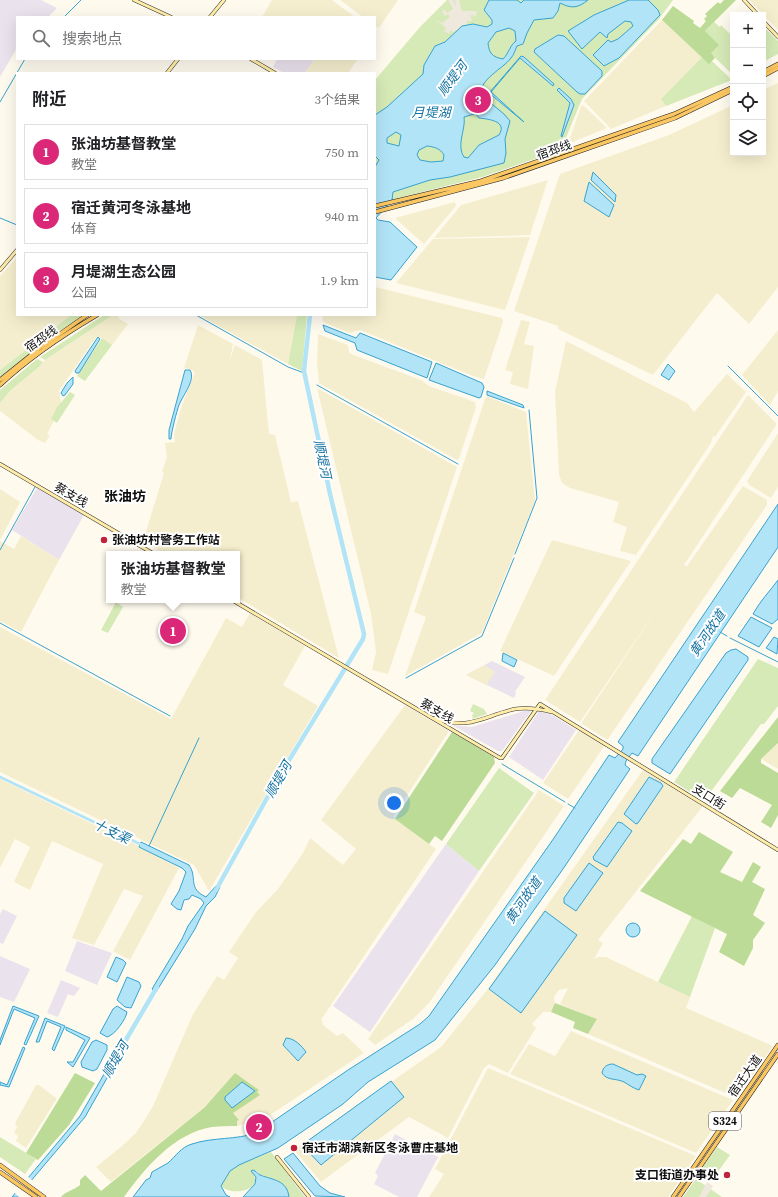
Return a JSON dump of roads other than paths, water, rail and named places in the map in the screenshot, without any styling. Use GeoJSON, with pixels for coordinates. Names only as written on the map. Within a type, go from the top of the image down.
{"type":"FeatureCollection","features":[{"type":"Feature","properties":{"kind":"main road"},"geometry":{"type":"LineString","coordinates":[[766,70],[778,64]]}},
{"type":"Feature","properties":{"kind":"main road"},"geometry":{"type":"LineString","coordinates":[[766,74],[778,68]]}},
{"type":"Feature","properties":{"kind":"main road","name":"宿邳线"},"geometry":{"type":"LineString","coordinates":[[376,206],[481,180],[674,114],[730,88]]}},
{"type":"Feature","properties":{"kind":"main road","name":"宿邳线"},"geometry":{"type":"LineString","coordinates":[[376,212],[503,178],[675,118],[730,91]]}},
{"type":"Feature","properties":{"kind":"main road","name":"宿邳线"},"geometry":{"type":"LineString","coordinates":[[0,380],[41,347],[86,316]]}},
{"type":"Feature","properties":{"kind":"main road","name":"宿邳线"},"geometry":{"type":"LineString","coordinates":[[0,385],[18,368],[76,328],[96,316]]}},
{"type":"Feature","properties":{"kind":"main road","name":"宿迁大道"},"geometry":{"type":"LineString","coordinates":[[673,1197],[778,1045]]}},
{"type":"Feature","properties":{"kind":"main road","name":"宿迁大道"},"geometry":{"type":"LineString","coordinates":[[679,1197],[778,1054]]}},
{"type":"Feature","properties":{"kind":"main road"},"geometry":{"type":"LineString","coordinates":[[0,1165],[22,1180],[42,1197]]}},
{"type":"Feature","properties":{"kind":"main road"},"geometry":{"type":"LineString","coordinates":[[0,1172],[36,1197]]}},
{"type":"Feature","properties":{"kind":"main road"},"geometry":{"type":"LineString","coordinates":[[10,1172],[20,1175]]}},
{"type":"Feature","properties":{"kind":"street"},"geometry":{"type":"LineString","coordinates":[[134,0],[169,16]]}},
{"type":"Feature","properties":{"kind":"street"},"geometry":{"type":"LineString","coordinates":[[211,16],[224,0]]}},
{"type":"Feature","properties":{"kind":"street"},"geometry":{"type":"LineString","coordinates":[[744,0],[755,12]]}},
{"type":"Feature","properties":{"kind":"street"},"geometry":{"type":"LineString","coordinates":[[766,24],[778,37]]}},
{"type":"Feature","properties":{"kind":"street"},"geometry":{"type":"LineString","coordinates":[[168,72],[177,60]]}},
{"type":"Feature","properties":{"kind":"street"},"geometry":{"type":"LineString","coordinates":[[253,60],[273,72]]}},
{"type":"Feature","properties":{"kind":"street"},"geometry":{"type":"LineString","coordinates":[[0,270],[16,251]]}},
{"type":"Feature","properties":{"kind":"street","name":"蔡支线"},"geometry":{"type":"LineString","coordinates":[[0,464],[149,551]]}},
{"type":"Feature","properties":{"kind":"street","name":"蔡支线"},"geometry":{"type":"LineString","coordinates":[[237,603],[502,758],[536,709]]}},
{"type":"Feature","properties":{"kind":"street","name":"支口街"},"geometry":{"type":"LineString","coordinates":[[536,709],[540,704],[559,714],[778,850]]}},
{"type":"Feature","properties":{"kind":"street"},"geometry":{"type":"LineString","coordinates":[[427,715],[449,722],[468,723],[480,721],[516,709],[536,709]]}},
{"type":"Feature","properties":{"kind":"street"},"geometry":{"type":"LineString","coordinates":[[277,1157],[309,1197]]}},
{"type":"Feature","properties":{"kind":"water","name":"月堤湖"},"geometry":{"type":"Polygon","coordinates":[[[489,0],[517,0],[521,3],[524,0],[588,0],[575,7],[560,3],[558,11],[553,18],[534,20],[523,44],[517,46],[511,58],[488,79],[481,89],[481,95],[504,114],[510,121],[505,139],[506,153],[504,163],[450,177],[430,180],[393,192],[392,200],[376,218],[376,165],[379,160],[376,157],[376,114],[387,107],[423,74],[424,65],[435,46],[445,42],[462,26],[473,24],[487,27],[492,24],[492,20],[484,10],[489,0]],[[509,28],[496,32],[488,43],[489,49],[496,57],[503,59],[516,41],[515,31],[509,28]],[[476,114],[464,117],[461,147],[464,157],[468,158],[479,145],[499,135],[501,130],[501,127],[496,122],[479,118],[476,114]],[[396,132],[387,138],[387,143],[399,146],[401,135],[396,132]],[[427,146],[419,150],[417,155],[420,160],[431,162],[443,161],[444,155],[441,151],[437,148],[427,146]]]}},
{"type":"Feature","properties":{"kind":"water"},"geometry":{"type":"Polygon","coordinates":[[[629,0],[648,0],[658,10],[660,15],[619,58],[604,66],[593,55],[608,40],[611,42],[618,39],[633,26],[631,22],[625,21],[608,34],[607,38],[600,32],[582,49],[568,31],[594,15],[629,0]]]}},
{"type":"Feature","properties":{"kind":"water"},"geometry":{"type":"Polygon","coordinates":[[[558,35],[564,36],[602,71],[602,76],[585,94],[580,94],[577,92],[534,52],[535,49],[558,35]]]}},
{"type":"Feature","properties":{"kind":"water"},"geometry":{"type":"Polygon","coordinates":[[[521,56],[554,84],[553,86],[520,58],[491,92],[524,122],[489,93],[521,56]]]}},
{"type":"Feature","properties":{"kind":"water"},"geometry":{"type":"Polygon","coordinates":[[[559,88],[571,99],[574,105],[562,137],[561,136],[570,103],[557,90],[559,88]]]}},
{"type":"Feature","properties":{"kind":"water"},"geometry":{"type":"Polygon","coordinates":[[[593,172],[616,195],[615,202],[591,180],[593,172]]]}},
{"type":"Feature","properties":{"kind":"water"},"geometry":{"type":"Polygon","coordinates":[[[589,182],[614,205],[609,217],[584,201],[589,182]]]}},
{"type":"Feature","properties":{"kind":"water","name":"月堤湖"},"geometry":{"type":"Polygon","coordinates":[[[376,218],[378,220],[390,222],[417,247],[391,280],[376,277],[376,218]]]}},
{"type":"Feature","properties":{"kind":"water"},"geometry":{"type":"Polygon","coordinates":[[[323,325],[356,338],[360,333],[432,362],[427,378],[357,350],[355,343],[325,331],[323,325]]]}},
{"type":"Feature","properties":{"kind":"water"},"geometry":{"type":"Polygon","coordinates":[[[98,337],[100,339],[79,373],[76,373],[75,371],[98,337]]]}},
{"type":"Feature","properties":{"kind":"water"},"geometry":{"type":"Polygon","coordinates":[[[436,363],[482,383],[484,387],[481,397],[479,398],[429,380],[436,363]]]}},
{"type":"Feature","properties":{"kind":"water"},"geometry":{"type":"Polygon","coordinates":[[[668,364],[675,371],[669,380],[661,375],[668,364]]]}},
{"type":"Feature","properties":{"kind":"water"},"geometry":{"type":"Polygon","coordinates":[[[185,370],[190,370],[190,383],[179,405],[171,439],[169,439],[169,430],[185,370]]]}},
{"type":"Feature","properties":{"kind":"water"},"geometry":{"type":"Polygon","coordinates":[[[73,377],[73,384],[63,396],[61,393],[73,377]]]}},
{"type":"Feature","properties":{"kind":"water"},"geometry":{"type":"Polygon","coordinates":[[[487,391],[523,405],[524,408],[487,395],[487,391]]]}},
{"type":"Feature","properties":{"kind":"water","name":"黄河故道"},"geometry":{"type":"Polygon","coordinates":[[[778,504],[778,547],[638,756],[632,753],[626,761],[625,765],[630,769],[563,869],[495,965],[435,1040],[368,1082],[343,1104],[278,1148],[239,1165],[230,1171],[221,1186],[226,1195],[230,1197],[133,1197],[146,1180],[150,1178],[152,1172],[168,1163],[188,1145],[208,1140],[241,1137],[256,1133],[348,1070],[420,1024],[429,1016],[554,838],[609,755],[615,758],[623,749],[623,746],[618,742],[778,504]]]}},
{"type":"Feature","properties":{"kind":"water"},"geometry":{"type":"Polygon","coordinates":[[[778,580],[778,619],[772,624],[753,614],[778,580]]]}},
{"type":"Feature","properties":{"kind":"water"},"geometry":{"type":"Polygon","coordinates":[[[751,617],[772,628],[759,647],[738,636],[751,617]]]}},
{"type":"Feature","properties":{"kind":"water"},"geometry":{"type":"Polygon","coordinates":[[[774,637],[778,639],[777,654],[766,648],[774,637]]]}},
{"type":"Feature","properties":{"kind":"water"},"geometry":{"type":"Polygon","coordinates":[[[736,649],[748,657],[748,660],[670,774],[652,763],[652,759],[726,653],[736,649]]]}},
{"type":"Feature","properties":{"kind":"water"},"geometry":{"type":"Polygon","coordinates":[[[503,653],[517,660],[514,667],[502,661],[503,653]]]}},
{"type":"Feature","properties":{"kind":"water"},"geometry":{"type":"Polygon","coordinates":[[[649,777],[661,783],[663,786],[636,824],[624,814],[649,777]]]}},
{"type":"Feature","properties":{"kind":"water"},"geometry":{"type":"Polygon","coordinates":[[[618,822],[622,823],[632,831],[607,867],[594,860],[593,857],[618,822]]]}},
{"type":"Feature","properties":{"kind":"water"},"geometry":{"type":"Polygon","coordinates":[[[141,842],[189,865],[192,870],[195,886],[200,894],[206,897],[217,885],[220,887],[215,897],[206,906],[195,929],[156,992],[152,989],[182,939],[188,926],[204,903],[201,899],[192,895],[189,899],[184,900],[181,910],[177,909],[171,904],[179,891],[186,872],[182,868],[139,847],[141,842]]]}},
{"type":"Feature","properties":{"kind":"water"},"geometry":{"type":"Polygon","coordinates":[[[589,863],[603,873],[576,911],[564,903],[564,898],[589,863]]]}},
{"type":"Feature","properties":{"kind":"water"},"geometry":{"type":"Polygon","coordinates":[[[545,911],[577,935],[521,1013],[489,989],[545,911]]]}},
{"type":"Feature","properties":{"kind":"water"},"geometry":{"type":"Polygon","coordinates":[[[633,923],[638,925],[640,930],[638,935],[633,937],[628,935],[626,930],[628,925],[633,923]]]}},
{"type":"Feature","properties":{"kind":"water"},"geometry":{"type":"Polygon","coordinates":[[[116,957],[126,963],[117,982],[107,977],[116,957]]]}},
{"type":"Feature","properties":{"kind":"water"},"geometry":{"type":"Polygon","coordinates":[[[127,977],[139,982],[141,986],[131,1008],[125,1007],[117,1000],[127,977]]]}},
{"type":"Feature","properties":{"kind":"water"},"geometry":{"type":"Polygon","coordinates":[[[13,1006],[39,1016],[26,1045],[24,1044],[35,1018],[14,1009],[0,1045],[0,1040],[13,1006]]]}},
{"type":"Feature","properties":{"kind":"water"},"geometry":{"type":"Polygon","coordinates":[[[117,1006],[127,1012],[117,1030],[107,1037],[100,1033],[113,1009],[117,1006]]]}},
{"type":"Feature","properties":{"kind":"water"},"geometry":{"type":"Polygon","coordinates":[[[45,1018],[65,1026],[54,1051],[52,1049],[61,1027],[47,1021],[39,1042],[36,1042],[45,1018]]]}},
{"type":"Feature","properties":{"kind":"water"},"geometry":{"type":"Polygon","coordinates":[[[66,1027],[90,1038],[73,1067],[67,1062],[73,1062],[85,1040],[66,1030],[66,1027]]]}},
{"type":"Feature","properties":{"kind":"water"},"geometry":{"type":"Polygon","coordinates":[[[286,1038],[295,1041],[306,1052],[298,1061],[283,1045],[286,1038]]]}},
{"type":"Feature","properties":{"kind":"water"},"geometry":{"type":"Polygon","coordinates":[[[96,1040],[107,1045],[107,1050],[97,1069],[93,1071],[82,1067],[81,1062],[92,1042],[96,1040]]]}},
{"type":"Feature","properties":{"kind":"water"},"geometry":{"type":"Polygon","coordinates":[[[23,1047],[25,1048],[9,1087],[0,1085],[0,1082],[7,1085],[23,1047]]]}},
{"type":"Feature","properties":{"kind":"water"},"geometry":{"type":"Polygon","coordinates":[[[117,1048],[122,1050],[120,1055],[85,1117],[30,1182],[20,1197],[12,1197],[80,1116],[111,1062],[117,1048]]]}},
{"type":"Feature","properties":{"kind":"water"},"geometry":{"type":"Polygon","coordinates":[[[613,1064],[637,1075],[642,1074],[646,1076],[639,1090],[624,1082],[604,1076],[602,1073],[604,1068],[607,1065],[613,1064]]]}},
{"type":"Feature","properties":{"kind":"water"},"geometry":{"type":"Polygon","coordinates":[[[391,1081],[404,1097],[321,1165],[302,1145],[391,1081]]]}},
{"type":"Feature","properties":{"kind":"water"},"geometry":{"type":"Polygon","coordinates":[[[242,1082],[255,1091],[232,1108],[225,1100],[225,1097],[242,1082]]]}},
{"type":"Feature","properties":{"kind":"water"},"geometry":{"type":"Polygon","coordinates":[[[293,1153],[320,1186],[330,1193],[345,1197],[315,1196],[284,1159],[293,1153]]]}},
{"type":"Feature","properties":{"kind":"water"},"geometry":{"type":"Polygon","coordinates":[[[253,1170],[260,1175],[282,1184],[288,1191],[289,1197],[243,1197],[255,1184],[256,1177],[251,1171],[253,1170]]]}},
{"type":"Feature","properties":{"kind":"waterway"},"geometry":{"type":"LineString","coordinates":[[65,16],[81,0]]}},
{"type":"Feature","properties":{"kind":"waterway"},"geometry":{"type":"LineString","coordinates":[[17,72],[24,60]]}},
{"type":"Feature","properties":{"kind":"waterway"},"geometry":{"type":"LineString","coordinates":[[0,102],[16,74]]}},
{"type":"Feature","properties":{"kind":"waterway"},"geometry":{"type":"LineString","coordinates":[[0,218],[16,225]]}},
{"type":"Feature","properties":{"kind":"waterway"},"geometry":{"type":"LineString","coordinates":[[198,316],[288,367],[304,373]]}},
{"type":"Feature","properties":{"kind":"waterway","name":"顺堤河"},"geometry":{"type":"LineString","coordinates":[[216,890],[277,780],[363,639],[364,634],[330,494],[304,371],[310,316]]}},
{"type":"Feature","properties":{"kind":"waterway"},"geometry":{"type":"LineString","coordinates":[[728,366],[778,416]]}},
{"type":"Feature","properties":{"kind":"waterway"},"geometry":{"type":"LineString","coordinates":[[317,385],[458,464]]}},
{"type":"Feature","properties":{"kind":"waterway"},"geometry":{"type":"LineString","coordinates":[[515,554],[537,498],[529,410]]}},
{"type":"Feature","properties":{"kind":"waterway"},"geometry":{"type":"LineString","coordinates":[[0,550],[35,487]]}},
{"type":"Feature","properties":{"kind":"waterway"},"geometry":{"type":"LineString","coordinates":[[406,678],[482,636],[514,558]]}},
{"type":"Feature","properties":{"kind":"waterway"},"geometry":{"type":"LineString","coordinates":[[0,623],[170,716]]}},
{"type":"Feature","properties":{"kind":"waterway","name":"黄河故道"},"geometry":{"type":"LineString","coordinates":[[720,632],[727,636]]}},
{"type":"Feature","properties":{"kind":"waterway"},"geometry":{"type":"LineString","coordinates":[[730,638],[778,662]]}},
{"type":"Feature","properties":{"kind":"waterway"},"geometry":{"type":"LineString","coordinates":[[149,846],[199,738]]}},
{"type":"Feature","properties":{"kind":"waterway"},"geometry":{"type":"LineString","coordinates":[[502,764],[565,802]]}},
{"type":"Feature","properties":{"kind":"waterway","name":"十支渠"},"geometry":{"type":"LineString","coordinates":[[0,777],[142,845]]}},
{"type":"Feature","properties":{"kind":"waterway"},"geometry":{"type":"LineString","coordinates":[[568,804],[575,808]]}},
{"type":"Feature","properties":{"kind":"waterway","name":"顺堤河"},"geometry":{"type":"LineString","coordinates":[[117,1055],[157,987]]}},
{"type":"Feature","properties":{"kind":"place","name":"月堤湖生态公园"},"geometry":{"type":"Point","coordinates":[478,100]}},
{"type":"Feature","properties":{"kind":"place","name":"张油坊村警务工作站"},"geometry":{"type":"Point","coordinates":[104,540]}},
{"type":"Feature","properties":{"kind":"place","name":"张油坊基督教堂"},"geometry":{"type":"Point","coordinates":[173,631]}},
{"type":"Feature","properties":{"kind":"place","name":"宿迁黄河冬泳基地"},"geometry":{"type":"Point","coordinates":[259,1127]}},
{"type":"Feature","properties":{"kind":"place","name":"宿迁市湖滨新区冬泳曹庄基地"},"geometry":{"type":"Point","coordinates":[294,1148]}},
{"type":"Feature","properties":{"kind":"place","name":"支口街道办事处"},"geometry":{"type":"Point","coordinates":[727,1175]}},
{"type":"Feature","properties":{"kind":"district","name":"张油坊"},"geometry":{"type":"Point","coordinates":[125,496]}}]}
